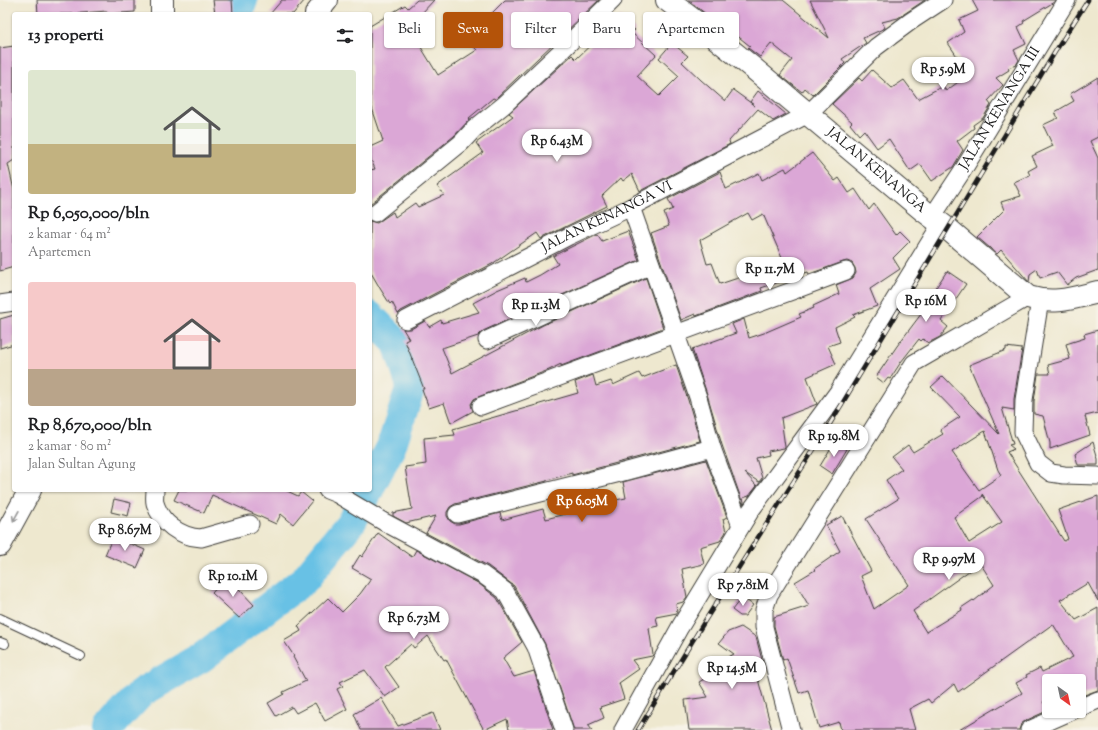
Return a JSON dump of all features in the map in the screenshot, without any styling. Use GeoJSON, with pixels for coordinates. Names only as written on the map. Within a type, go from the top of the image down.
{"type":"FeatureCollection","features":[{"type":"Feature","properties":{"kind":"main road"},"geometry":{"type":"LineString","coordinates":[[162,0],[162,12]]}},
{"type":"Feature","properties":{"kind":"main road"},"geometry":{"type":"LineString","coordinates":[[318,12],[327,0]]}},
{"type":"Feature","properties":{"kind":"main road","name":"JALAN KENANGA"},"geometry":{"type":"LineString","coordinates":[[667,0],[753,68],[936,221],[1034,298]]}},
{"type":"Feature","properties":{"kind":"main road"},"geometry":{"type":"LineString","coordinates":[[1034,298],[1062,301],[1098,292]]}},
{"type":"Feature","properties":{"kind":"main road"},"geometry":{"type":"LineString","coordinates":[[1,542],[29,492]]}},
{"type":"Feature","properties":{"kind":"street"},"geometry":{"type":"LineString","coordinates":[[375,213],[461,143],[474,129],[504,105],[613,0]]}},
{"type":"Feature","properties":{"kind":"street","name":"JALAN KENANGA VI"},"geometry":{"type":"LineString","coordinates":[[406,320],[569,236],[631,207],[808,114],[876,47],[943,0]]}},
{"type":"Feature","properties":{"kind":"street","name":"JALAN KENANGA III"},"geometry":{"type":"LineString","coordinates":[[623,730],[680,627],[751,510],[838,392],[936,221],[963,170],[1067,0]]}},
{"type":"Feature","properties":{"kind":"street"},"geometry":{"type":"LineString","coordinates":[[631,207],[698,397],[712,448],[741,526]]}},
{"type":"Feature","properties":{"kind":"street"},"geometry":{"type":"LineString","coordinates":[[486,340],[651,265]]}},
{"type":"Feature","properties":{"kind":"street"},"geometry":{"type":"LineString","coordinates":[[481,406],[846,271]]}},
{"type":"Feature","properties":{"kind":"street"},"geometry":{"type":"LineString","coordinates":[[1034,298],[1024,400],[1023,432],[1038,463],[1051,473],[1098,476]]}},
{"type":"Feature","properties":{"kind":"street"},"geometry":{"type":"LineString","coordinates":[[791,730],[764,627],[764,610],[769,595],[914,363],[1034,298]]}},
{"type":"Feature","properties":{"kind":"street"},"geometry":{"type":"LineString","coordinates":[[0,304],[12,302]]}},
{"type":"Feature","properties":{"kind":"street"},"geometry":{"type":"LineString","coordinates":[[457,514],[712,448]]}},
{"type":"Feature","properties":{"kind":"street"},"geometry":{"type":"LineString","coordinates":[[155,492],[155,502],[160,514],[168,524],[179,533],[192,538],[201,538],[250,524]]}},
{"type":"Feature","properties":{"kind":"street"},"geometry":{"type":"LineString","coordinates":[[332,492],[384,522],[483,575],[505,591],[536,647],[564,730]]}},
{"type":"Feature","properties":{"kind":"street"},"geometry":{"type":"LineString","coordinates":[[1086,705],[1098,700]]}},
{"type":"Feature","properties":{"kind":"street"},"geometry":{"type":"LineString","coordinates":[[1029,730],[1056,718]]}},
{"type":"Feature","properties":{"kind":"lane"},"geometry":{"type":"LineString","coordinates":[[0,618],[81,656]]}},
{"type":"Feature","properties":{"kind":"building"},"geometry":{"type":"Polygon","coordinates":[[[37,0],[135,0],[135,12],[38,12],[37,0]]]}},
{"type":"Feature","properties":{"kind":"building"},"geometry":{"type":"Polygon","coordinates":[[[213,0],[232,0],[233,12],[215,12],[213,0]]]}},
{"type":"Feature","properties":{"kind":"building"},"geometry":{"type":"Polygon","coordinates":[[[282,0],[305,0],[295,12],[272,12],[282,0]]]}},
{"type":"Feature","properties":{"kind":"building"},"geometry":{"type":"Polygon","coordinates":[[[417,0],[434,0],[423,12],[393,12],[405,5],[408,8],[417,0]]]}},
{"type":"Feature","properties":{"kind":"building"},"geometry":{"type":"Polygon","coordinates":[[[505,0],[599,0],[586,12],[579,12],[579,19],[571,27],[571,12],[511,12],[511,48],[549,48],[495,99],[493,98],[469,118],[470,119],[454,136],[372,202],[372,170],[375,169],[372,162],[372,146],[383,141],[372,108],[372,25],[384,18],[384,48],[421,48],[438,75],[477,50],[475,48],[503,48],[503,12],[493,12],[505,0]]]}},
{"type":"Feature","properties":{"kind":"building"},"geometry":{"type":"Polygon","coordinates":[[[688,0],[783,0],[829,38],[810,0],[925,0],[898,18],[882,22],[885,28],[863,38],[866,43],[842,59],[845,63],[813,95],[805,88],[802,92],[780,75],[792,60],[771,43],[760,57],[748,48],[750,46],[739,37],[739,12],[703,12],[688,0]]]}},
{"type":"Feature","properties":{"kind":"building"},"geometry":{"type":"Polygon","coordinates":[[[972,0],[1055,0],[1023,21],[1024,23],[1018,27],[1026,44],[1014,50],[1019,60],[1016,65],[1008,68],[1009,70],[996,78],[1003,85],[988,101],[991,105],[983,118],[973,125],[974,128],[957,141],[963,150],[953,167],[932,181],[920,164],[910,171],[889,139],[877,148],[864,130],[859,135],[850,124],[852,122],[832,104],[859,78],[862,81],[872,70],[892,88],[904,80],[918,99],[943,86],[946,91],[969,74],[948,43],[964,32],[959,20],[978,11],[972,0]]]}},
{"type":"Feature","properties":{"kind":"building"},"geometry":{"type":"Polygon","coordinates":[[[635,36],[643,43],[643,48],[648,48],[656,55],[637,76],[659,96],[679,76],[659,58],[668,48],[678,48],[688,56],[682,62],[725,101],[733,90],[755,106],[750,102],[758,91],[786,114],[773,121],[758,109],[729,141],[730,144],[640,191],[632,174],[623,181],[621,178],[602,196],[607,206],[541,239],[537,233],[492,264],[401,311],[398,314],[392,302],[390,304],[372,274],[372,222],[377,223],[393,212],[395,217],[415,203],[418,207],[444,195],[437,186],[483,153],[476,143],[513,116],[509,113],[572,55],[576,59],[588,48],[635,48],[635,36]]]}},
{"type":"Feature","properties":{"kind":"building"},"geometry":{"type":"Polygon","coordinates":[[[12,46],[12,161],[8,164],[12,181],[12,268],[0,271],[0,48],[12,46]]]}},
{"type":"Feature","properties":{"kind":"building"},"geometry":{"type":"Polygon","coordinates":[[[1098,77],[1098,137],[1090,141],[1098,158],[1098,270],[1076,278],[1067,285],[1057,272],[1040,278],[1037,269],[1030,274],[1029,282],[1001,250],[997,254],[977,237],[1004,210],[1001,202],[1021,196],[1014,182],[1030,175],[1028,171],[1037,166],[1032,156],[1053,146],[1043,125],[1058,118],[1055,112],[1074,101],[1070,94],[1098,77]]]}},
{"type":"Feature","properties":{"kind":"building"},"geometry":{"type":"Polygon","coordinates":[[[812,153],[835,181],[839,178],[849,193],[855,189],[869,210],[874,204],[896,235],[900,231],[910,241],[893,258],[900,269],[870,289],[877,306],[853,315],[855,317],[835,327],[840,342],[828,346],[836,364],[807,377],[817,404],[781,418],[785,447],[768,451],[769,455],[756,458],[762,478],[759,482],[745,473],[757,486],[749,496],[743,498],[743,504],[722,445],[692,349],[736,333],[732,324],[744,319],[749,338],[801,317],[799,314],[814,308],[813,306],[839,294],[836,285],[853,278],[856,273],[855,268],[852,263],[847,261],[809,274],[808,272],[761,288],[762,291],[696,316],[695,314],[681,320],[651,233],[669,226],[664,213],[673,209],[668,199],[720,172],[726,189],[759,173],[762,180],[785,168],[787,172],[812,153]],[[748,213],[700,240],[707,264],[712,263],[720,284],[756,272],[757,275],[785,265],[763,214],[752,220],[748,213]]]}},
{"type":"Feature","properties":{"kind":"building"},"geometry":{"type":"Polygon","coordinates":[[[628,231],[639,260],[483,331],[478,336],[442,348],[452,373],[543,325],[646,278],[663,328],[561,366],[561,364],[478,397],[474,399],[471,404],[473,411],[451,423],[444,403],[429,408],[422,389],[424,389],[405,341],[409,339],[403,329],[411,329],[425,321],[429,327],[441,320],[442,323],[479,312],[473,303],[497,290],[525,278],[526,282],[540,275],[558,264],[553,256],[597,234],[602,241],[628,231]]]}},
{"type":"Feature","properties":{"kind":"building"},"geometry":{"type":"Polygon","coordinates":[[[947,271],[966,284],[941,321],[948,327],[940,337],[928,343],[923,339],[921,341],[919,339],[890,379],[888,378],[884,383],[876,377],[934,297],[931,295],[947,271]]]}},
{"type":"Feature","properties":{"kind":"building"},"geometry":{"type":"Polygon","coordinates":[[[12,316],[12,345],[0,348],[0,319],[12,316]]]}},
{"type":"Feature","properties":{"kind":"building"},"geometry":{"type":"Polygon","coordinates":[[[1098,330],[1098,413],[1085,416],[1090,435],[1050,449],[1050,443],[1043,416],[1034,414],[1034,401],[1038,374],[1050,374],[1048,365],[1070,359],[1066,344],[1085,338],[1084,334],[1098,330]]]}},
{"type":"Feature","properties":{"kind":"building"},"geometry":{"type":"Polygon","coordinates":[[[1006,347],[1022,349],[1014,399],[1014,410],[1002,408],[1013,444],[1009,445],[1014,449],[1007,452],[1064,541],[1068,539],[1058,510],[1098,496],[1098,601],[1088,583],[1060,600],[1076,620],[1098,608],[1098,690],[1086,694],[1086,674],[1042,674],[1042,713],[1025,721],[1021,724],[1019,730],[959,730],[1022,693],[1016,683],[1027,677],[1026,675],[1040,668],[1042,672],[1073,657],[1053,624],[958,692],[954,684],[931,703],[928,699],[909,709],[915,730],[841,730],[839,722],[819,728],[808,690],[799,693],[787,658],[783,660],[774,626],[774,617],[809,606],[795,582],[815,570],[814,569],[840,551],[826,525],[842,516],[871,571],[861,576],[874,609],[909,585],[866,519],[898,499],[886,480],[902,469],[892,457],[908,445],[913,452],[943,434],[940,430],[960,417],[931,387],[943,376],[999,434],[969,365],[1006,350],[1006,347]],[[985,431],[952,452],[979,490],[1001,475],[985,431]],[[982,494],[983,496],[954,517],[969,543],[1002,522],[982,494]],[[980,563],[913,611],[926,632],[962,610],[961,608],[973,600],[974,601],[994,585],[980,563]]]}},
{"type":"Feature","properties":{"kind":"building"},"geometry":{"type":"Polygon","coordinates":[[[676,365],[700,441],[455,504],[450,507],[447,512],[447,516],[450,521],[455,524],[500,513],[502,520],[543,509],[546,519],[580,510],[576,494],[598,489],[601,503],[626,498],[623,482],[706,460],[727,517],[723,519],[726,532],[720,541],[700,547],[704,564],[682,569],[687,597],[683,602],[676,604],[677,613],[656,617],[658,626],[649,628],[653,655],[632,660],[639,669],[619,683],[624,699],[600,707],[604,718],[588,725],[592,730],[574,730],[545,644],[514,586],[488,566],[426,533],[436,516],[406,523],[393,516],[393,513],[412,509],[405,467],[426,464],[424,438],[455,435],[453,429],[578,393],[575,382],[593,375],[596,386],[611,381],[613,385],[639,373],[642,378],[676,365]]]}},
{"type":"Feature","properties":{"kind":"building"},"geometry":{"type":"Polygon","coordinates":[[[835,441],[847,449],[832,474],[820,466],[835,441]]]}},
{"type":"Feature","properties":{"kind":"building"},"geometry":{"type":"Polygon","coordinates":[[[1093,442],[1098,459],[1098,465],[1078,465],[1075,454],[1093,442]]]}},
{"type":"Feature","properties":{"kind":"building"},"geometry":{"type":"Polygon","coordinates":[[[178,492],[289,492],[298,496],[301,492],[312,501],[293,524],[281,514],[276,524],[212,495],[204,513],[174,500],[178,492]]]}},
{"type":"Feature","properties":{"kind":"building"},"geometry":{"type":"Polygon","coordinates":[[[114,499],[131,503],[128,516],[111,512],[114,499]]]}},
{"type":"Feature","properties":{"kind":"building"},"geometry":{"type":"Polygon","coordinates":[[[378,533],[412,557],[416,550],[478,583],[497,598],[522,642],[503,658],[514,677],[534,671],[553,730],[509,730],[507,719],[484,730],[446,659],[444,660],[428,636],[414,648],[411,644],[385,667],[399,687],[385,697],[365,670],[340,682],[343,686],[337,689],[347,709],[325,721],[315,703],[296,713],[292,707],[276,716],[268,703],[284,694],[283,692],[306,681],[293,657],[294,656],[284,641],[301,631],[298,626],[328,598],[342,612],[360,594],[371,579],[352,568],[360,555],[362,557],[378,533]]]}},
{"type":"Feature","properties":{"kind":"building"},"geometry":{"type":"Polygon","coordinates":[[[113,536],[145,550],[137,568],[105,555],[113,536]]]}},
{"type":"Feature","properties":{"kind":"building"},"geometry":{"type":"Polygon","coordinates":[[[227,576],[254,605],[239,618],[212,593],[227,576]]]}},
{"type":"Feature","properties":{"kind":"building"},"geometry":{"type":"Polygon","coordinates":[[[742,597],[753,605],[745,616],[740,616],[732,610],[742,597]]]}},
{"type":"Feature","properties":{"kind":"building"},"geometry":{"type":"Polygon","coordinates":[[[741,627],[756,637],[764,668],[756,672],[772,730],[689,730],[685,700],[708,697],[699,682],[711,675],[708,668],[734,654],[719,643],[728,632],[741,627]]]}},
{"type":"Feature","properties":{"kind":"building"},"geometry":{"type":"Polygon","coordinates":[[[381,698],[398,726],[433,713],[440,730],[361,730],[354,714],[381,698]]]}},
{"type":"Feature","properties":{"kind":"waterway"},"geometry":{"type":"LineString","coordinates":[[239,12],[243,0]]}},
{"type":"Feature","properties":{"kind":"waterway"},"geometry":{"type":"LineString","coordinates":[[372,318],[397,343],[411,386],[391,447],[372,483]]}},
{"type":"Feature","properties":{"kind":"waterway"},"geometry":{"type":"LineString","coordinates":[[107,730],[142,692],[201,658],[304,580],[352,521],[368,492]]}},
{"type":"Feature","properties":{"kind":"railway"},"geometry":{"type":"LineString","coordinates":[[638,730],[706,619],[825,432],[1088,0]]}}]}
